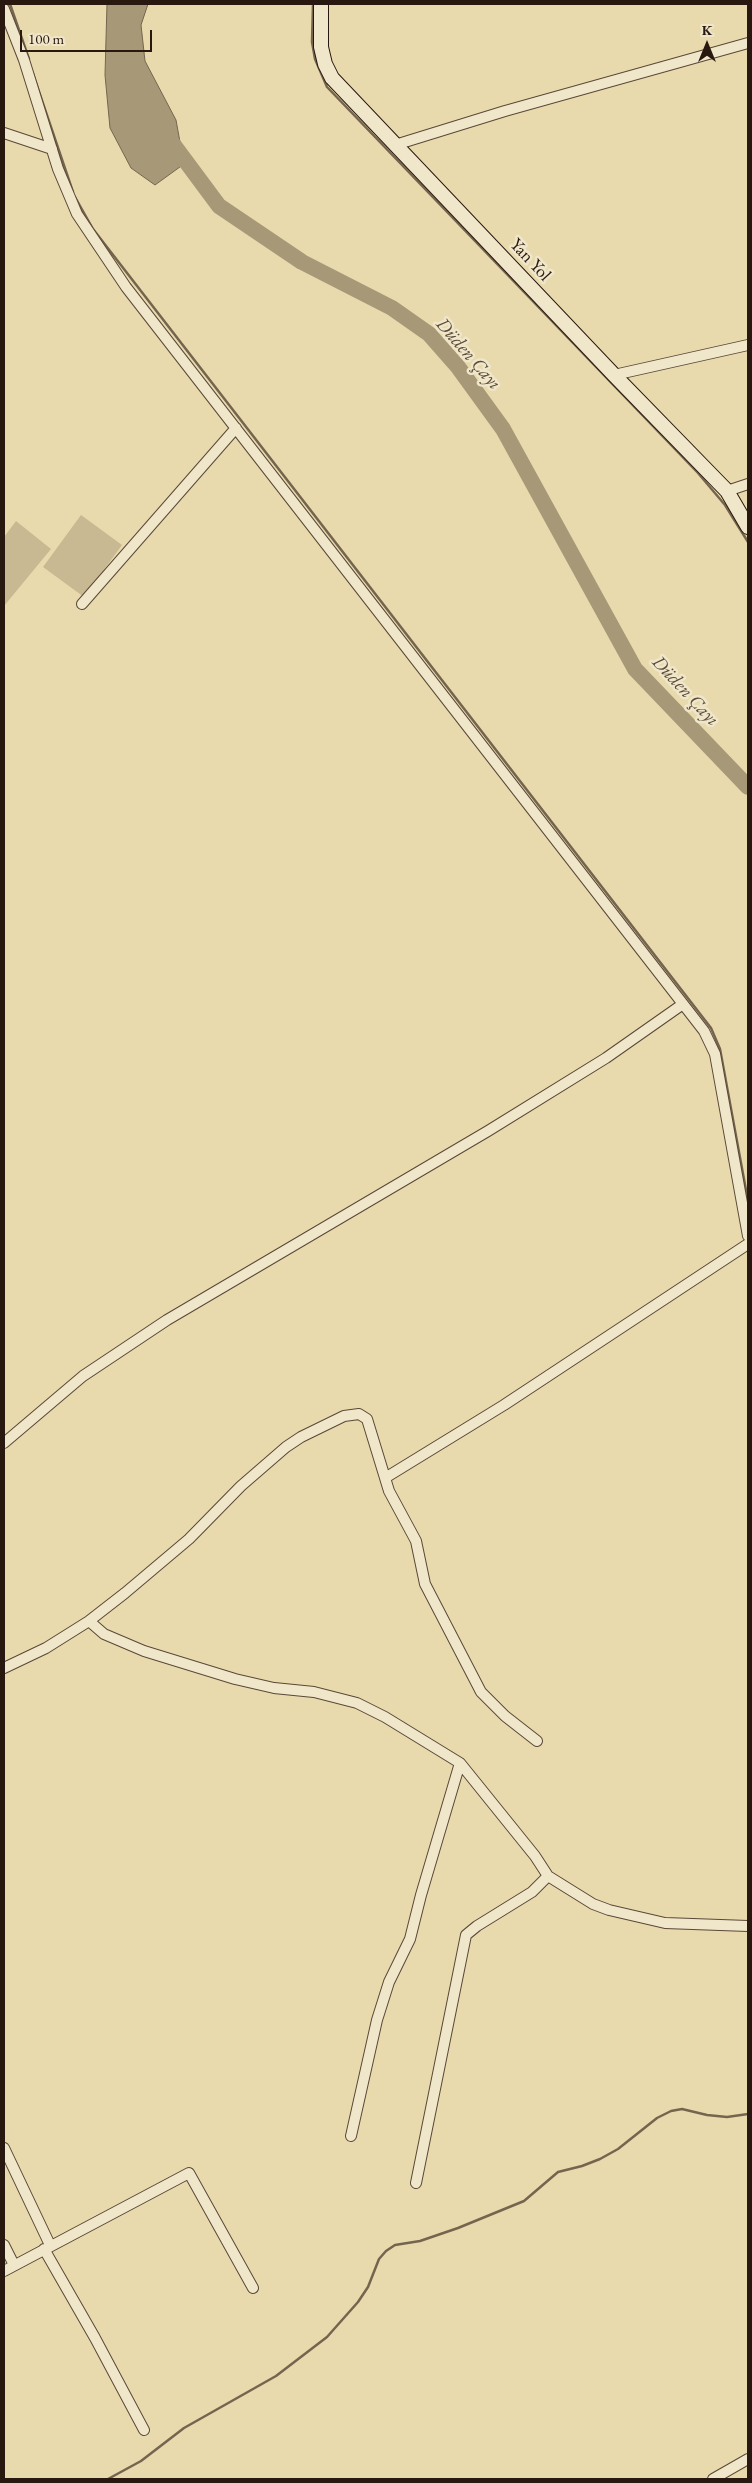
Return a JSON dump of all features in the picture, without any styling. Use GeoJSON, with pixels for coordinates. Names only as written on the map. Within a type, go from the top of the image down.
{"type":"FeatureCollection","features":[{"type":"Feature","properties":{"kind":"street","name":"Yan Yol"},"geometry":{"type":"LineString","coordinates":[[321,4],[321,47],[328,71],[342,89],[727,491],[748,527]]}},
{"type":"Feature","properties":{"kind":"street"},"geometry":{"type":"LineString","coordinates":[[4,9],[24,60],[62,178],[82,222],[126,287],[704,1031],[715,1054],[748,1236]]}},
{"type":"Feature","properties":{"kind":"street"},"geometry":{"type":"LineString","coordinates":[[395,145],[505,111],[748,43]]}},
{"type":"Feature","properties":{"kind":"street"},"geometry":{"type":"LineString","coordinates":[[4,133],[52,149]]}},
{"type":"Feature","properties":{"kind":"street"},"geometry":{"type":"LineString","coordinates":[[614,375],[748,345]]}},
{"type":"Feature","properties":{"kind":"street"},"geometry":{"type":"LineString","coordinates":[[82,604],[236,428]]}},
{"type":"Feature","properties":{"kind":"street"},"geometry":{"type":"LineString","coordinates":[[727,491],[748,484]]}},
{"type":"Feature","properties":{"kind":"street"},"geometry":{"type":"LineString","coordinates":[[4,1443],[82,1376],[167,1320],[488,1131],[606,1058],[683,1004]]}},
{"type":"Feature","properties":{"kind":"street"},"geometry":{"type":"LineString","coordinates":[[385,1478],[504,1405],[748,1244]]}},
{"type":"Feature","properties":{"kind":"street"},"geometry":{"type":"LineString","coordinates":[[4,1668],[46,1648],[89,1621],[182,1545],[269,1460],[301,1437],[344,1416],[359,1414],[367,1419],[388,1491],[416,1541],[424,1584],[476,1678],[481,1692],[505,1716],[537,1741]]}},
{"type":"Feature","properties":{"kind":"street"},"geometry":{"type":"LineString","coordinates":[[89,1621],[104,1634],[178,1662],[274,1688],[314,1692],[357,1703],[415,1734],[460,1763],[535,1856],[548,1876],[593,1904],[609,1910],[681,1925],[748,1926]]}},
{"type":"Feature","properties":{"kind":"street"},"geometry":{"type":"LineString","coordinates":[[351,2136],[377,2020],[389,1982],[410,1939],[420,1895],[460,1763]]}},
{"type":"Feature","properties":{"kind":"street"},"geometry":{"type":"LineString","coordinates":[[416,2183],[466,1935],[477,1926],[532,1892],[548,1876]]}},
{"type":"Feature","properties":{"kind":"street"},"geometry":{"type":"LineString","coordinates":[[4,2148],[47,2247],[144,2430]]}},
{"type":"Feature","properties":{"kind":"street"},"geometry":{"type":"LineString","coordinates":[[4,2270],[189,2173],[253,2288]]}},
{"type":"Feature","properties":{"kind":"street"},"geometry":{"type":"LineString","coordinates":[[4,2245],[14,2265]]}},
{"type":"Feature","properties":{"kind":"street"},"geometry":{"type":"LineString","coordinates":[[713,2479],[748,2460]]}},
{"type":"Feature","properties":{"kind":"shaded area"},"geometry":{"type":"Polygon","coordinates":[[[107,4],[148,4],[141,25],[145,61],[176,120],[184,164],[155,185],[131,168],[110,128],[105,75],[107,4]]]}},
{"type":"Feature","properties":{"kind":"shaded area"},"geometry":{"type":"Polygon","coordinates":[[[81,515],[122,545],[84,597],[43,567],[81,515]]]}},
{"type":"Feature","properties":{"kind":"shaded area"},"geometry":{"type":"Polygon","coordinates":[[[16,521],[51,549],[4,606],[4,537],[16,521]]]}},
{"type":"Feature","properties":{"kind":"waterway"},"geometry":{"type":"LineString","coordinates":[[10,4],[29,59]]}},
{"type":"Feature","properties":{"kind":"waterway"},"geometry":{"type":"LineString","coordinates":[[313,4],[312,42],[315,59],[327,87],[698,473],[725,505],[748,542]]}},
{"type":"Feature","properties":{"kind":"waterway"},"geometry":{"type":"LineString","coordinates":[[33,74],[73,192]]}},
{"type":"Feature","properties":{"kind":"waterway","name":"Düden Çayı"},"geometry":{"type":"LineString","coordinates":[[170,140],[219,206],[302,262],[392,308],[429,334],[458,367],[503,429],[635,669],[748,787]]}},
{"type":"Feature","properties":{"kind":"waterway"},"geometry":{"type":"LineString","coordinates":[[75,197],[93,229],[711,1028],[720,1049],[748,1201]]}},
{"type":"Feature","properties":{"kind":"waterway"},"geometry":{"type":"LineString","coordinates":[[108,2479],[141,2461],[184,2428],[276,2376],[327,2337],[358,2302],[368,2287],[379,2259],[395,2245],[420,2241],[458,2228],[524,2201],[558,2172],[600,2159],[618,2149],[657,2118],[671,2111],[682,2109],[707,2115],[727,2117],[748,2114]]}}]}
